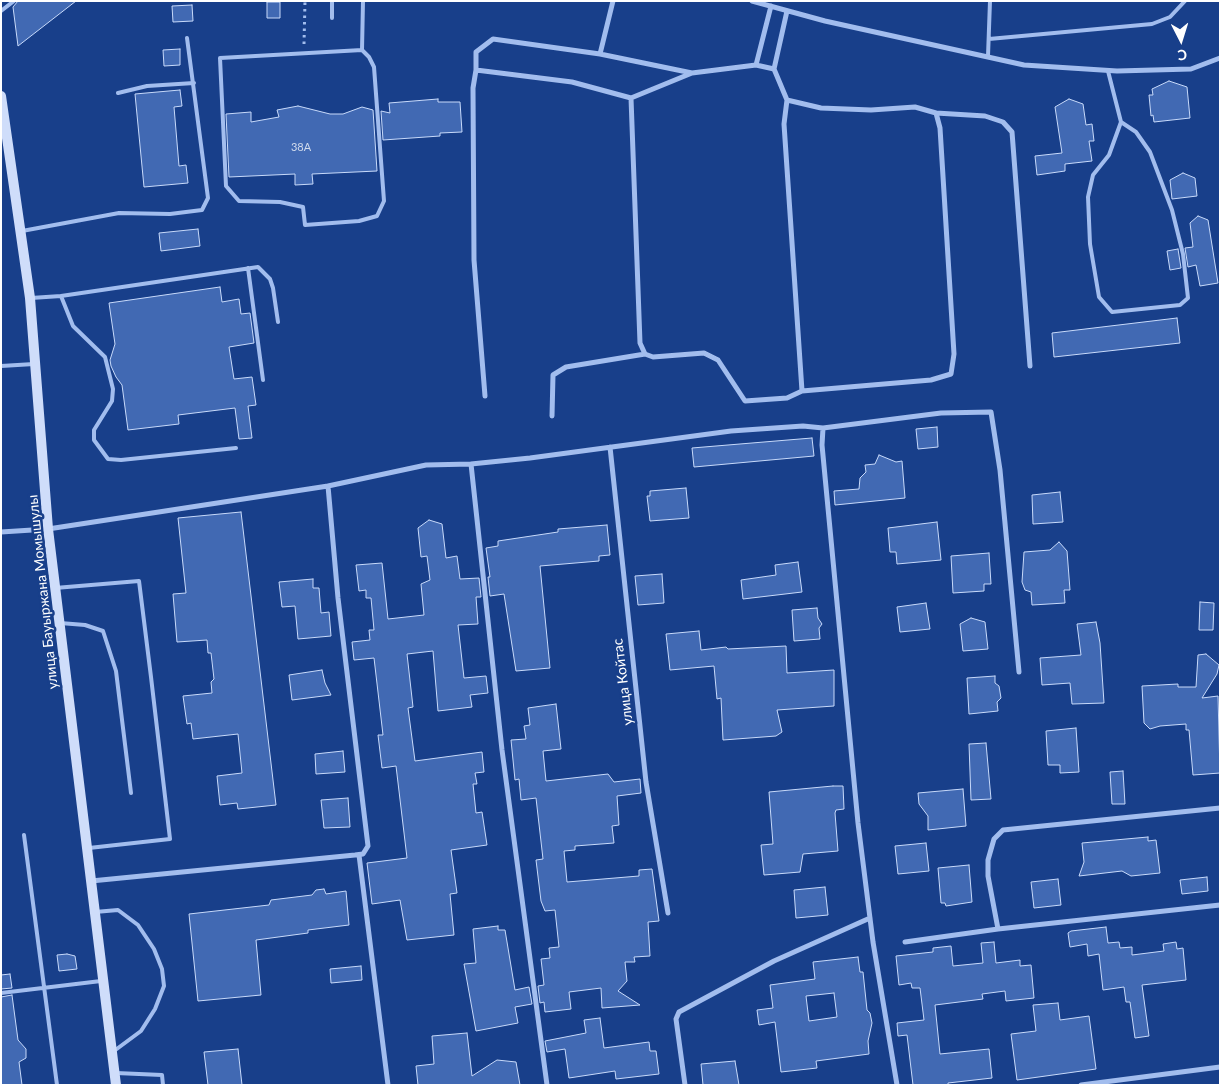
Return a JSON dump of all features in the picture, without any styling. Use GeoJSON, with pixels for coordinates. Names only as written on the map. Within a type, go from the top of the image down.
{"type":"FeatureCollection","features":[{"type":"Feature","properties":{"kind":"street"},"geometry":{"type":"LineString","coordinates":[[600,54],[613,1]]}},
{"type":"Feature","properties":{"kind":"street"},"geometry":{"type":"LineString","coordinates":[[752,1],[938,48],[988,56],[1024,65],[1108,71],[1191,69],[1220,58]]}},
{"type":"Feature","properties":{"kind":"street"},"geometry":{"type":"LineString","coordinates":[[756,65],[771,6]]}},
{"type":"Feature","properties":{"kind":"street"},"geometry":{"type":"LineString","coordinates":[[787,11],[774,69],[787,100],[784,124],[802,391]]}},
{"type":"Feature","properties":{"kind":"street"},"geometry":{"type":"LineString","coordinates":[[485,396],[474,260],[473,88],[476,52],[493,39],[600,54],[692,73]]}},
{"type":"Feature","properties":{"kind":"street"},"geometry":{"type":"LineString","coordinates":[[476,70],[572,82],[631,98],[692,73],[756,65],[774,69]]}},
{"type":"Feature","properties":{"kind":"street","name":"улица Бауыржана Момышулы"},"geometry":{"type":"LineString","coordinates":[[1,96],[30,298],[48,529],[116,1085]]}},
{"type":"Feature","properties":{"kind":"street"},"geometry":{"type":"LineString","coordinates":[[631,98],[640,343],[645,354]]}},
{"type":"Feature","properties":{"kind":"street"},"geometry":{"type":"LineString","coordinates":[[787,100],[821,108],[872,110],[915,107],[936,113],[985,116],[1003,122],[1012,132],[1030,366]]}},
{"type":"Feature","properties":{"kind":"street"},"geometry":{"type":"LineString","coordinates":[[552,416],[553,375],[566,367],[645,354],[653,357],[704,353],[718,360],[744,401],[788,398],[802,391],[931,380],[950,374],[954,354],[940,128],[936,113]]}},
{"type":"Feature","properties":{"kind":"street"},"geometry":{"type":"LineString","coordinates":[[1,532],[48,529],[328,486],[426,465],[471,464],[731,431],[803,426],[823,428],[941,413],[991,412],[1000,470],[1019,672]]}},
{"type":"Feature","properties":{"kind":"street"},"geometry":{"type":"LineString","coordinates":[[823,428],[822,445],[847,692],[849,730],[870,918],[897,1085]]}},
{"type":"Feature","properties":{"kind":"street","name":"улица Койтас"},"geometry":{"type":"LineString","coordinates":[[610,447],[646,782],[668,914]]}},
{"type":"Feature","properties":{"kind":"street"},"geometry":{"type":"LineString","coordinates":[[471,464],[502,750],[547,1085]]}},
{"type":"Feature","properties":{"kind":"street"},"geometry":{"type":"LineString","coordinates":[[91,881],[363,854],[368,846],[338,598],[328,486]]}},
{"type":"Feature","properties":{"kind":"street"},"geometry":{"type":"LineString","coordinates":[[998,929],[988,876],[988,860],[994,839],[1003,830],[1220,808]]}},
{"type":"Feature","properties":{"kind":"street"},"geometry":{"type":"LineString","coordinates":[[359,854],[388,1085]]}},
{"type":"Feature","properties":{"kind":"street"},"geometry":{"type":"LineString","coordinates":[[905,942],[998,929],[1220,905]]}},
{"type":"Feature","properties":{"kind":"street"},"geometry":{"type":"LineString","coordinates":[[685,1085],[676,1019],[679,1012],[774,962],[870,918]]}},
{"type":"Feature","properties":{"kind":"street"},"geometry":{"type":"LineString","coordinates":[[1082,1085],[1220,1067]]}},
{"type":"Feature","properties":{"kind":"street"},"geometry":{"type":"LineString","coordinates":[[1134,1077],[1138,1085]]}},
{"type":"Feature","properties":{"kind":"lane"},"geometry":{"type":"LineString","coordinates":[[1,11],[14,1]]}},
{"type":"Feature","properties":{"kind":"lane"},"geometry":{"type":"LineString","coordinates":[[332,1],[332,18]]}},
{"type":"Feature","properties":{"kind":"lane"},"geometry":{"type":"LineString","coordinates":[[362,50],[363,1]]}},
{"type":"Feature","properties":{"kind":"lane"},"geometry":{"type":"LineString","coordinates":[[988,56],[990,1]]}},
{"type":"Feature","properties":{"kind":"lane"},"geometry":{"type":"LineString","coordinates":[[989,39],[1152,24],[1170,17],[1185,1]]}},
{"type":"Feature","properties":{"kind":"lane"},"geometry":{"type":"LineString","coordinates":[[20,232],[119,213],[144,215],[202,210],[208,198],[187,38]]}},
{"type":"Feature","properties":{"kind":"lane"},"geometry":{"type":"LineString","coordinates":[[362,50],[370,57],[374,67],[384,201],[377,216],[359,221],[306,225],[303,208],[280,202],[239,201],[226,186],[220,58],[362,50]]}},
{"type":"Feature","properties":{"kind":"lane"},"geometry":{"type":"LineString","coordinates":[[1108,71],[1121,122],[1109,154],[1094,175],[1088,197],[1090,244],[1099,297],[1112,312],[1180,305],[1188,298],[1183,254],[1172,210],[1150,152],[1136,132],[1121,122]]}},
{"type":"Feature","properties":{"kind":"lane"},"geometry":{"type":"LineString","coordinates":[[118,92],[147,86],[194,83]]}},
{"type":"Feature","properties":{"kind":"lane"},"geometry":{"type":"LineString","coordinates":[[30,298],[61,296],[258,267],[270,279],[278,322]]}},
{"type":"Feature","properties":{"kind":"lane"},"geometry":{"type":"LineString","coordinates":[[248,268],[264,380]]}},
{"type":"Feature","properties":{"kind":"lane"},"geometry":{"type":"LineString","coordinates":[[61,296],[73,326],[105,357],[108,364],[113,388],[112,401],[94,430],[94,440],[108,459],[121,460],[236,448]]}},
{"type":"Feature","properties":{"kind":"lane"},"geometry":{"type":"LineString","coordinates":[[1,366],[34,364]]}},
{"type":"Feature","properties":{"kind":"lane"},"geometry":{"type":"LineString","coordinates":[[56,588],[139,581],[151,677],[170,839],[87,848]]}},
{"type":"Feature","properties":{"kind":"lane"},"geometry":{"type":"LineString","coordinates":[[60,623],[85,625],[103,631],[116,671],[131,793]]}},
{"type":"Feature","properties":{"kind":"lane"},"geometry":{"type":"LineString","coordinates":[[24,835],[57,1085]]}},
{"type":"Feature","properties":{"kind":"lane"},"geometry":{"type":"LineString","coordinates":[[95,912],[118,910],[138,925],[154,949],[162,970],[164,986],[155,1009],[141,1031],[112,1052]]}},
{"type":"Feature","properties":{"kind":"lane"},"geometry":{"type":"LineString","coordinates":[[1,993],[104,981]]}},
{"type":"Feature","properties":{"kind":"lane"},"geometry":{"type":"LineString","coordinates":[[114,1073],[162,1075],[163,1085]]}},
{"type":"Feature","properties":{"kind":"path"},"geometry":{"type":"LineString","coordinates":[[304,52],[305,1]]}},
{"type":"Feature","properties":{"kind":"building"},"geometry":{"type":"Polygon","coordinates":[[[18,1],[76,1],[18,46],[13,7],[18,1]]]}},
{"type":"Feature","properties":{"kind":"building"},"geometry":{"type":"Polygon","coordinates":[[[267,2],[280,2],[280,18],[267,18],[267,2]]]}},
{"type":"Feature","properties":{"kind":"building"},"geometry":{"type":"Polygon","coordinates":[[[192,5],[193,21],[173,22],[172,6],[192,5]]]}},
{"type":"Feature","properties":{"kind":"building"},"geometry":{"type":"Polygon","coordinates":[[[180,49],[180,65],[164,66],[163,50],[180,49]]]}},
{"type":"Feature","properties":{"kind":"building"},"geometry":{"type":"Polygon","coordinates":[[[1169,81],[1187,87],[1190,118],[1154,122],[1153,115],[1151,116],[1149,95],[1153,95],[1152,89],[1169,81]]]}},
{"type":"Feature","properties":{"kind":"building"},"geometry":{"type":"Polygon","coordinates":[[[180,90],[182,106],[174,107],[179,166],[186,165],[188,183],[144,187],[135,94],[180,90]]]}},
{"type":"Feature","properties":{"kind":"building"},"geometry":{"type":"Polygon","coordinates":[[[438,99],[438,102],[460,102],[462,132],[440,133],[440,136],[383,140],[381,111],[390,113],[389,103],[438,99]]]}},
{"type":"Feature","properties":{"kind":"building"},"geometry":{"type":"Polygon","coordinates":[[[1069,99],[1083,104],[1086,125],[1092,124],[1094,141],[1089,141],[1092,161],[1065,164],[1065,171],[1037,175],[1035,156],[1062,153],[1055,107],[1069,99]]]}},
{"type":"Feature","properties":{"kind":"building"},"geometry":{"type":"Polygon","coordinates":[[[298,106],[330,114],[343,114],[362,107],[373,110],[377,171],[312,174],[313,184],[295,185],[295,174],[229,177],[226,114],[251,112],[251,122],[279,117],[277,110],[298,106]]]}},
{"type":"Feature","properties":{"kind":"building"},"geometry":{"type":"Polygon","coordinates":[[[1183,173],[1195,178],[1197,196],[1172,199],[1170,180],[1183,173]]]}},
{"type":"Feature","properties":{"kind":"building"},"geometry":{"type":"Polygon","coordinates":[[[1198,216],[1208,220],[1218,283],[1200,286],[1196,265],[1188,267],[1185,248],[1193,247],[1190,223],[1198,216]]]}},
{"type":"Feature","properties":{"kind":"building"},"geometry":{"type":"Polygon","coordinates":[[[198,229],[200,246],[161,251],[159,233],[198,229]]]}},
{"type":"Feature","properties":{"kind":"building"},"geometry":{"type":"Polygon","coordinates":[[[1178,249],[1181,268],[1170,270],[1167,251],[1178,249]]]}},
{"type":"Feature","properties":{"kind":"building"},"geometry":{"type":"Polygon","coordinates":[[[220,287],[222,302],[239,299],[241,314],[250,313],[254,343],[229,347],[234,379],[252,377],[256,405],[248,406],[252,438],[239,439],[235,408],[178,415],[179,424],[128,430],[122,385],[116,377],[110,360],[115,344],[109,303],[220,287]]]}},
{"type":"Feature","properties":{"kind":"building"},"geometry":{"type":"Polygon","coordinates":[[[1177,318],[1180,343],[1054,357],[1052,333],[1177,318]]]}},
{"type":"Feature","properties":{"kind":"building"},"geometry":{"type":"Polygon","coordinates":[[[937,427],[938,447],[918,449],[916,429],[937,427]]]}},
{"type":"Feature","properties":{"kind":"building"},"geometry":{"type":"Polygon","coordinates":[[[812,438],[814,456],[694,467],[692,448],[812,438]]]}},
{"type":"Feature","properties":{"kind":"building"},"geometry":{"type":"Polygon","coordinates":[[[879,455],[896,462],[902,461],[905,498],[835,505],[834,491],[859,489],[860,478],[866,472],[865,465],[875,464],[879,455]]]}},
{"type":"Feature","properties":{"kind":"building"},"geometry":{"type":"Polygon","coordinates":[[[686,488],[689,518],[650,521],[647,496],[650,496],[650,491],[686,488]]]}},
{"type":"Feature","properties":{"kind":"building"},"geometry":{"type":"Polygon","coordinates":[[[1060,492],[1063,522],[1033,524],[1032,495],[1060,492]]]}},
{"type":"Feature","properties":{"kind":"building"},"geometry":{"type":"Polygon","coordinates":[[[241,512],[276,805],[238,809],[237,803],[220,805],[217,776],[242,773],[238,734],[193,739],[191,723],[187,724],[183,696],[212,693],[211,682],[214,679],[211,653],[208,653],[207,640],[177,642],[173,594],[186,593],[178,518],[241,512]]]}},
{"type":"Feature","properties":{"kind":"building"},"geometry":{"type":"Polygon","coordinates":[[[429,520],[442,524],[446,558],[457,556],[460,579],[479,578],[481,597],[476,597],[478,624],[458,625],[464,678],[486,676],[488,693],[470,695],[472,707],[438,711],[433,651],[407,654],[413,707],[408,708],[415,761],[482,752],[484,772],[475,773],[477,784],[473,784],[476,813],[482,812],[487,845],[451,850],[457,893],[450,894],[454,935],[407,940],[400,900],[372,904],[367,863],[407,858],[396,766],[382,768],[378,735],[383,735],[374,658],[354,660],[352,642],[370,640],[369,630],[374,630],[371,598],[366,598],[366,590],[359,591],[356,565],[382,563],[388,619],[424,615],[421,584],[430,580],[427,556],[421,557],[418,528],[429,520]]]}},
{"type":"Feature","properties":{"kind":"building"},"geometry":{"type":"Polygon","coordinates":[[[937,522],[941,560],[897,564],[896,552],[890,552],[888,528],[937,522]]]}},
{"type":"Feature","properties":{"kind":"building"},"geometry":{"type":"Polygon","coordinates":[[[607,525],[610,555],[599,556],[599,561],[540,566],[550,668],[516,671],[504,594],[490,596],[488,577],[490,577],[486,548],[498,546],[498,541],[558,532],[558,529],[607,525]]]}},
{"type":"Feature","properties":{"kind":"building"},"geometry":{"type":"Polygon","coordinates":[[[1059,542],[1067,551],[1070,590],[1064,590],[1065,603],[1032,605],[1031,592],[1025,590],[1022,582],[1024,552],[1050,550],[1059,542]]]}},
{"type":"Feature","properties":{"kind":"building"},"geometry":{"type":"Polygon","coordinates":[[[989,553],[991,584],[984,584],[984,591],[953,593],[951,556],[989,553]]]}},
{"type":"Feature","properties":{"kind":"building"},"geometry":{"type":"Polygon","coordinates":[[[798,562],[802,592],[743,599],[741,580],[776,575],[775,565],[798,562]]]}},
{"type":"Feature","properties":{"kind":"building"},"geometry":{"type":"Polygon","coordinates":[[[662,574],[664,603],[638,605],[635,576],[662,574]]]}},
{"type":"Feature","properties":{"kind":"building"},"geometry":{"type":"Polygon","coordinates":[[[313,579],[313,588],[319,588],[321,613],[329,612],[331,636],[298,639],[295,606],[282,607],[279,582],[313,579]]]}},
{"type":"Feature","properties":{"kind":"building"},"geometry":{"type":"Polygon","coordinates":[[[1200,602],[1214,603],[1213,630],[1199,630],[1200,602]]]}},
{"type":"Feature","properties":{"kind":"building"},"geometry":{"type":"Polygon","coordinates":[[[926,603],[930,629],[900,632],[897,607],[926,603]]]}},
{"type":"Feature","properties":{"kind":"building"},"geometry":{"type":"Polygon","coordinates":[[[817,608],[818,618],[822,624],[819,628],[820,639],[794,641],[792,610],[817,608]]]}},
{"type":"Feature","properties":{"kind":"building"},"geometry":{"type":"Polygon","coordinates":[[[971,618],[985,622],[988,649],[963,651],[960,624],[971,618]]]}},
{"type":"Feature","properties":{"kind":"building"},"geometry":{"type":"Polygon","coordinates":[[[1096,622],[1100,643],[1104,703],[1072,704],[1070,683],[1042,685],[1040,658],[1081,655],[1077,624],[1096,622]]]}},
{"type":"Feature","properties":{"kind":"building"},"geometry":{"type":"Polygon","coordinates":[[[699,631],[701,650],[726,647],[728,649],[786,646],[787,673],[834,670],[834,706],[777,710],[782,732],[776,736],[723,740],[721,698],[717,699],[714,666],[670,670],[666,634],[699,631]]]}},
{"type":"Feature","properties":{"kind":"building"},"geometry":{"type":"Polygon","coordinates":[[[1206,654],[1219,665],[1217,674],[1202,698],[1218,696],[1220,773],[1193,775],[1189,730],[1186,730],[1186,724],[1160,726],[1150,729],[1144,723],[1142,686],[1178,684],[1178,687],[1196,687],[1198,655],[1206,654]]]}},
{"type":"Feature","properties":{"kind":"building"},"geometry":{"type":"Polygon","coordinates":[[[322,670],[325,683],[331,695],[292,700],[289,675],[322,670]]]}},
{"type":"Feature","properties":{"kind":"building"},"geometry":{"type":"Polygon","coordinates":[[[995,676],[995,683],[999,686],[1001,698],[997,702],[998,711],[969,714],[967,678],[995,676]]]}},
{"type":"Feature","properties":{"kind":"building"},"geometry":{"type":"Polygon","coordinates":[[[556,704],[561,749],[543,751],[546,781],[608,774],[614,782],[640,779],[641,793],[617,796],[619,825],[612,826],[614,843],[575,846],[575,850],[564,851],[567,882],[639,876],[639,870],[652,869],[659,921],[648,922],[650,956],[634,957],[635,962],[625,962],[627,981],[618,991],[640,1005],[602,1008],[601,988],[569,992],[571,1009],[545,1012],[544,1002],[540,1003],[538,986],[544,985],[541,959],[550,958],[549,948],[559,947],[555,910],[545,911],[541,901],[536,860],[543,859],[536,798],[521,800],[519,779],[515,780],[511,740],[526,739],[524,726],[530,725],[528,708],[556,704]]]}},
{"type":"Feature","properties":{"kind":"building"},"geometry":{"type":"Polygon","coordinates":[[[1076,728],[1079,772],[1060,773],[1060,765],[1048,765],[1046,731],[1076,728]]]}},
{"type":"Feature","properties":{"kind":"building"},"geometry":{"type":"Polygon","coordinates":[[[986,743],[991,799],[971,800],[969,744],[986,743]]]}},
{"type":"Feature","properties":{"kind":"building"},"geometry":{"type":"Polygon","coordinates":[[[343,751],[345,772],[316,774],[315,754],[343,751]]]}},
{"type":"Feature","properties":{"kind":"building"},"geometry":{"type":"Polygon","coordinates":[[[1123,771],[1125,804],[1112,804],[1110,772],[1123,771]]]}},
{"type":"Feature","properties":{"kind":"building"},"geometry":{"type":"Polygon","coordinates":[[[843,786],[844,809],[836,810],[835,813],[838,851],[803,854],[800,872],[764,875],[761,845],[773,844],[769,792],[843,786]]]}},
{"type":"Feature","properties":{"kind":"building"},"geometry":{"type":"Polygon","coordinates":[[[963,789],[966,826],[928,830],[928,816],[919,804],[918,793],[963,789]]]}},
{"type":"Feature","properties":{"kind":"building"},"geometry":{"type":"Polygon","coordinates":[[[348,798],[350,827],[324,828],[321,800],[348,798]]]}},
{"type":"Feature","properties":{"kind":"building"},"geometry":{"type":"Polygon","coordinates":[[[1148,837],[1148,841],[1156,840],[1160,873],[1131,876],[1122,871],[1079,876],[1084,862],[1082,843],[1148,837]]]}},
{"type":"Feature","properties":{"kind":"building"},"geometry":{"type":"Polygon","coordinates":[[[926,843],[929,871],[898,874],[895,846],[926,843]]]}},
{"type":"Feature","properties":{"kind":"building"},"geometry":{"type":"Polygon","coordinates":[[[969,865],[972,902],[946,906],[945,903],[941,903],[938,868],[969,865]]]}},
{"type":"Feature","properties":{"kind":"building"},"geometry":{"type":"Polygon","coordinates":[[[1207,877],[1208,891],[1182,894],[1180,880],[1207,877]]]}},
{"type":"Feature","properties":{"kind":"building"},"geometry":{"type":"Polygon","coordinates":[[[1058,879],[1061,905],[1034,908],[1031,882],[1058,879]]]}},
{"type":"Feature","properties":{"kind":"building"},"geometry":{"type":"Polygon","coordinates":[[[825,887],[828,915],[796,918],[794,890],[825,887]]]}},
{"type":"Feature","properties":{"kind":"building"},"geometry":{"type":"Polygon","coordinates":[[[324,889],[326,894],[346,891],[349,925],[308,930],[308,933],[256,940],[261,995],[198,1001],[189,914],[269,905],[271,900],[312,895],[316,890],[324,889]]]}},
{"type":"Feature","properties":{"kind":"building"},"geometry":{"type":"Polygon","coordinates":[[[498,926],[498,930],[505,930],[515,990],[529,987],[532,1004],[515,1007],[518,1023],[476,1031],[464,964],[476,963],[473,929],[498,926]]]}},
{"type":"Feature","properties":{"kind":"building"},"geometry":{"type":"Polygon","coordinates":[[[1106,927],[1108,943],[1119,942],[1120,948],[1132,947],[1132,955],[1164,951],[1163,944],[1176,942],[1177,949],[1183,948],[1186,980],[1142,985],[1149,1036],[1135,1038],[1130,1002],[1126,1002],[1124,987],[1103,990],[1099,954],[1088,956],[1087,944],[1070,947],[1068,933],[1071,931],[1106,927]]]}},
{"type":"Feature","properties":{"kind":"building"},"geometry":{"type":"Polygon","coordinates":[[[994,942],[996,963],[1020,960],[1020,966],[1031,965],[1034,998],[1006,1001],[1005,991],[982,994],[983,999],[935,1005],[940,1054],[989,1049],[992,1078],[948,1083],[948,1085],[913,1085],[907,1035],[898,1036],[897,1023],[924,1020],[920,988],[912,988],[911,983],[899,985],[896,956],[933,952],[933,948],[951,946],[953,966],[983,963],[981,943],[994,942]]]}},
{"type":"Feature","properties":{"kind":"building"},"geometry":{"type":"Polygon","coordinates":[[[67,954],[75,956],[77,969],[59,971],[57,955],[67,954]]]}},
{"type":"Feature","properties":{"kind":"building"},"geometry":{"type":"Polygon","coordinates":[[[858,957],[860,972],[863,972],[867,1010],[870,1013],[872,1023],[868,1041],[869,1054],[816,1061],[817,1068],[781,1072],[775,1022],[759,1025],[757,1010],[773,1008],[770,985],[815,979],[813,962],[858,957]],[[834,993],[806,996],[809,1021],[837,1017],[834,993]]]}},
{"type":"Feature","properties":{"kind":"building"},"geometry":{"type":"Polygon","coordinates":[[[361,966],[362,980],[331,983],[330,969],[361,966]]]}},
{"type":"Feature","properties":{"kind":"building"},"geometry":{"type":"Polygon","coordinates":[[[10,974],[12,988],[1,989],[1,975],[10,974]]]}},
{"type":"Feature","properties":{"kind":"building"},"geometry":{"type":"Polygon","coordinates":[[[12,995],[18,1040],[26,1049],[26,1058],[19,1062],[22,1085],[1,1085],[1,997],[12,995]]]}},
{"type":"Feature","properties":{"kind":"building"},"geometry":{"type":"Polygon","coordinates":[[[1058,1003],[1060,1020],[1089,1016],[1096,1069],[1017,1080],[1011,1034],[1036,1031],[1033,1005],[1058,1003]]]}},
{"type":"Feature","properties":{"kind":"building"},"geometry":{"type":"Polygon","coordinates":[[[600,1018],[604,1048],[649,1042],[650,1051],[656,1051],[659,1074],[616,1079],[615,1071],[569,1078],[565,1049],[547,1052],[545,1041],[586,1033],[584,1020],[600,1018]]]}},
{"type":"Feature","properties":{"kind":"building"},"geometry":{"type":"Polygon","coordinates":[[[467,1033],[472,1076],[497,1060],[516,1062],[520,1085],[418,1085],[416,1066],[434,1064],[432,1036],[467,1033]]]}},
{"type":"Feature","properties":{"kind":"building"},"geometry":{"type":"Polygon","coordinates":[[[238,1049],[242,1085],[208,1085],[204,1052],[238,1049]]]}},
{"type":"Feature","properties":{"kind":"building"},"geometry":{"type":"Polygon","coordinates":[[[735,1061],[739,1085],[703,1085],[701,1064],[735,1061]]]}}]}
